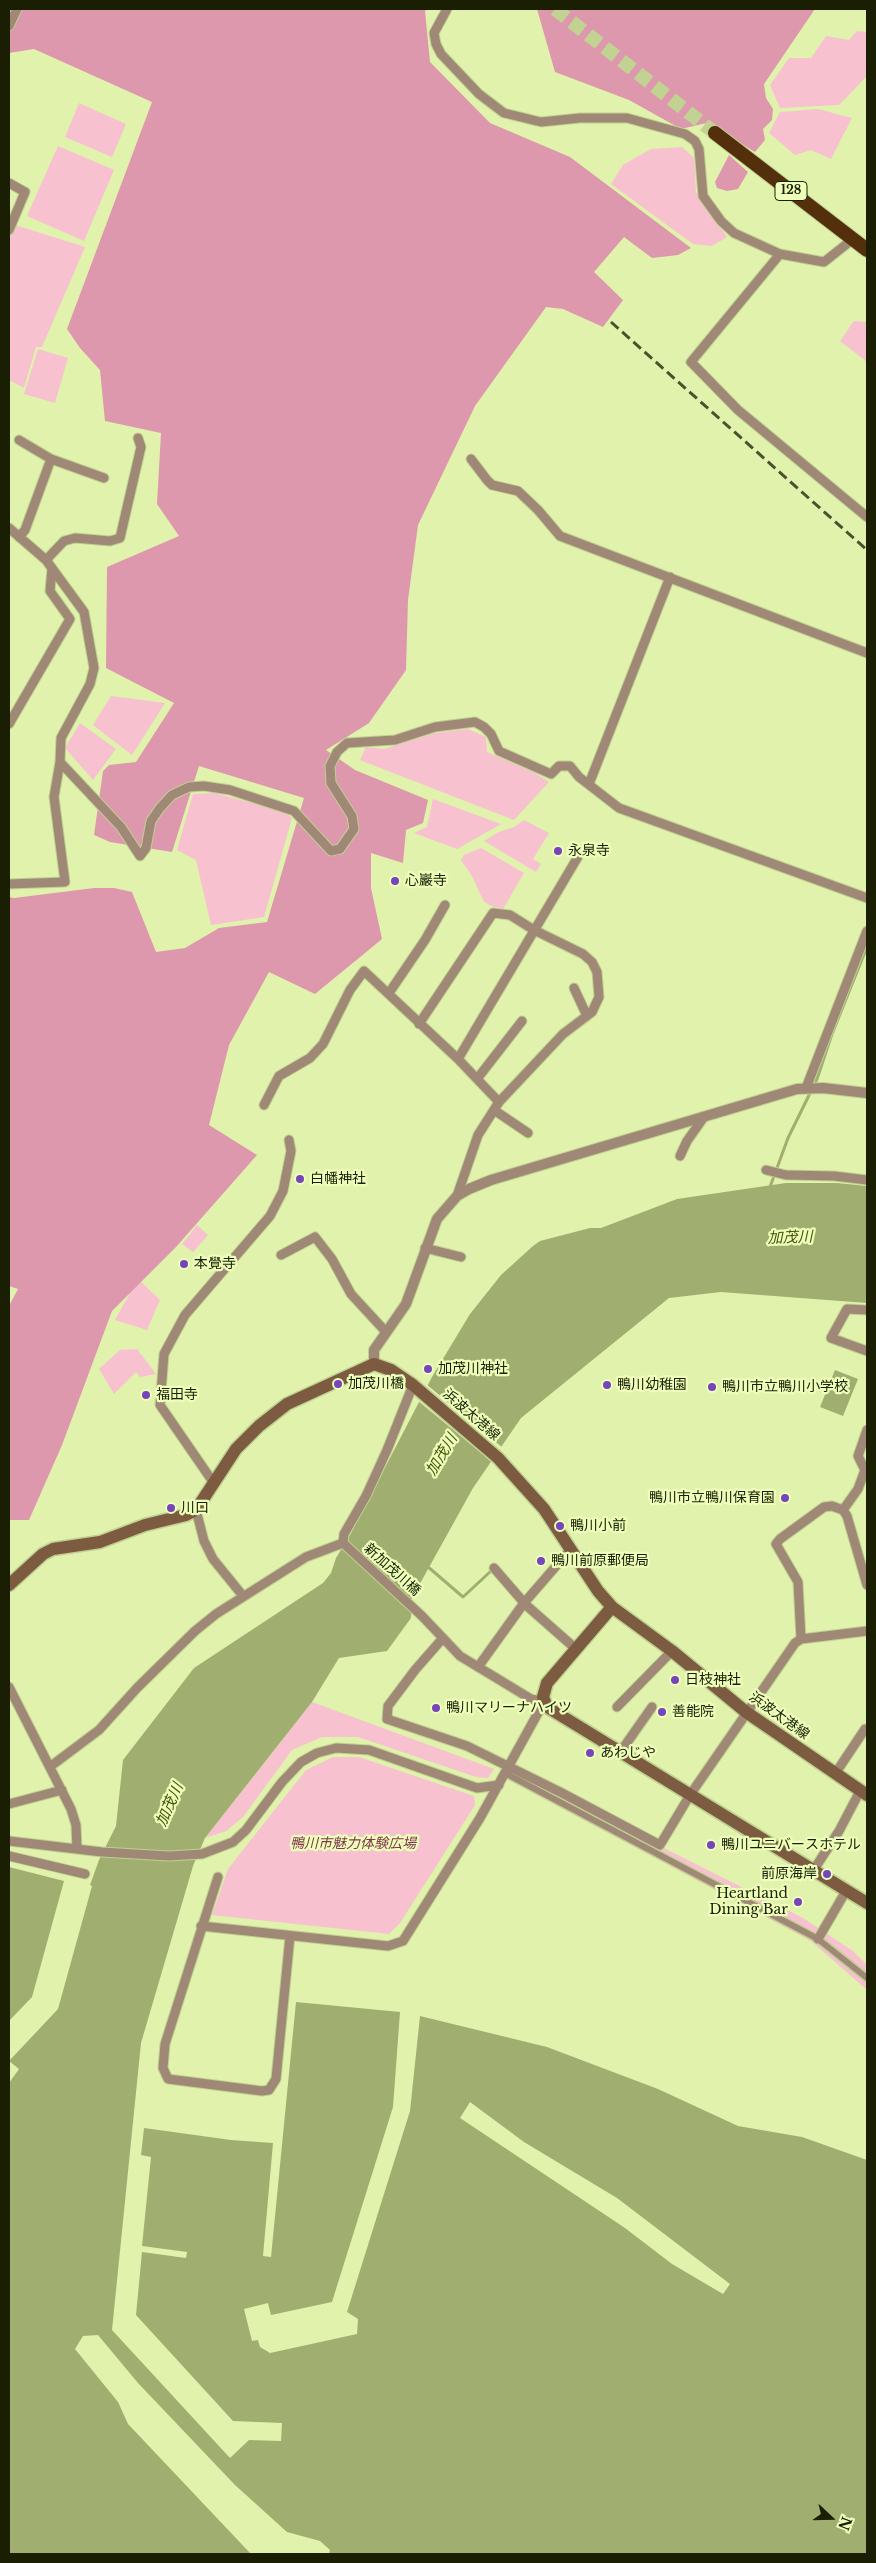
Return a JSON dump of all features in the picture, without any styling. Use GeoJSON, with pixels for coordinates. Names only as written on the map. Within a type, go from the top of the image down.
{"type":"FeatureCollection","features":[{"type":"Feature","properties":{"kind":"highway","name":"128"},"geometry":{"type":"LineString","coordinates":[[715,133],[867,250]]}},
{"type":"Feature","properties":{"kind":"main road"},"geometry":{"type":"LineString","coordinates":[[9,1585],[43,1554],[53,1549],[100,1542],[145,1525],[186,1515],[196,1510],[236,1449],[259,1426],[287,1404],[374,1364]]}},
{"type":"Feature","properties":{"kind":"main road","name":"浜波太港線"},"geometry":{"type":"LineString","coordinates":[[374,1364],[394,1372],[416,1387],[498,1458],[535,1498],[598,1591],[612,1607],[672,1651],[746,1712],[864,1793]]}},
{"type":"Feature","properties":{"kind":"main road"},"geometry":{"type":"LineString","coordinates":[[612,1607],[548,1683],[544,1702],[554,1713],[619,1754],[867,1903]]}},
{"type":"Feature","properties":{"kind":"street"},"geometry":{"type":"LineString","coordinates":[[9,26],[17,9]]}},
{"type":"Feature","properties":{"kind":"street"},"geometry":{"type":"LineString","coordinates":[[447,9],[434,33],[436,44],[442,54],[491,104],[504,113],[531,121],[627,118],[685,134],[695,141],[699,149],[701,190],[710,209],[726,228],[780,254],[824,262],[853,239]]}},
{"type":"Feature","properties":{"kind":"street"},"geometry":{"type":"LineString","coordinates":[[9,183],[25,192],[9,230]]}},
{"type":"Feature","properties":{"kind":"street"},"geometry":{"type":"LineString","coordinates":[[780,254],[691,362],[738,410],[867,517]]}},
{"type":"Feature","properties":{"kind":"street"},"geometry":{"type":"LineString","coordinates":[[46,560],[64,541],[75,538],[110,541],[120,538],[141,447],[138,438]]}},
{"type":"Feature","properties":{"kind":"street"},"geometry":{"type":"LineString","coordinates":[[20,440],[51,459],[104,478]]}},
{"type":"Feature","properties":{"kind":"street"},"geometry":{"type":"LineString","coordinates":[[19,537],[25,530],[51,459]]}},
{"type":"Feature","properties":{"kind":"street"},"geometry":{"type":"LineString","coordinates":[[471,459],[486,480],[492,485],[512,488],[518,491],[538,510],[560,536],[867,653]]}},
{"type":"Feature","properties":{"kind":"street"},"geometry":{"type":"LineString","coordinates":[[9,528],[46,560],[84,612],[94,668],[90,684],[61,738],[60,762],[54,797],[65,882],[9,884]]}},
{"type":"Feature","properties":{"kind":"street"},"geometry":{"type":"LineString","coordinates":[[9,724],[70,619],[50,591],[52,568]]}},
{"type":"Feature","properties":{"kind":"street"},"geometry":{"type":"LineString","coordinates":[[589,784],[670,577]]}},
{"type":"Feature","properties":{"kind":"street"},"geometry":{"type":"LineString","coordinates":[[60,762],[121,827],[140,856],[146,848],[151,821],[160,808],[172,795],[189,787],[204,786],[230,790],[294,811],[331,851],[340,849],[354,829],[352,816],[331,784],[330,766],[336,752],[348,743],[395,740],[435,728],[475,722],[484,726],[491,734],[500,751],[551,774],[559,766],[570,766],[619,808],[867,898]]}},
{"type":"Feature","properties":{"kind":"street"},"geometry":{"type":"LineString","coordinates":[[458,1059],[580,855]]}},
{"type":"Feature","properties":{"kind":"street"},"geometry":{"type":"LineString","coordinates":[[389,993],[425,940],[445,905]]}},
{"type":"Feature","properties":{"kind":"street"},"geometry":{"type":"LineString","coordinates":[[374,1364],[372,1354],[406,1304],[437,1219],[457,1196],[478,1136],[499,1102],[563,1034],[592,1012],[599,997],[597,972],[592,962],[583,954],[534,930],[510,915],[493,913],[419,1024]]}},
{"type":"Feature","properties":{"kind":"street"},"geometry":{"type":"LineString","coordinates":[[806,1088],[867,931]]}},
{"type":"Feature","properties":{"kind":"street"},"geometry":{"type":"LineString","coordinates":[[264,1105],[279,1076],[310,1058],[323,1044],[356,980],[364,971],[458,1059],[499,1102]]}},
{"type":"Feature","properties":{"kind":"street"},"geometry":{"type":"LineString","coordinates":[[574,988],[587,1016]]}},
{"type":"Feature","properties":{"kind":"street"},"geometry":{"type":"LineString","coordinates":[[477,1079],[522,1021]]}},
{"type":"Feature","properties":{"kind":"street"},"geometry":{"type":"LineString","coordinates":[[457,1196],[485,1182],[806,1088],[867,1092]]}},
{"type":"Feature","properties":{"kind":"street"},"geometry":{"type":"LineString","coordinates":[[494,1110],[528,1132]]}},
{"type":"Feature","properties":{"kind":"street"},"geometry":{"type":"LineString","coordinates":[[680,1156],[687,1141],[704,1117]]}},
{"type":"Feature","properties":{"kind":"street"},"geometry":{"type":"LineString","coordinates":[[213,1482],[160,1405],[164,1354],[185,1315],[270,1216],[283,1191],[290,1151],[289,1140]]}},
{"type":"Feature","properties":{"kind":"street"},"geometry":{"type":"LineString","coordinates":[[766,1170],[786,1175],[834,1176],[867,1180]]}},
{"type":"Feature","properties":{"kind":"street"},"geometry":{"type":"LineString","coordinates":[[282,1255],[315,1237],[332,1259],[351,1294],[386,1332]]}},
{"type":"Feature","properties":{"kind":"street"},"geometry":{"type":"LineString","coordinates":[[425,1248],[461,1257]]}},
{"type":"Feature","properties":{"kind":"street"},"geometry":{"type":"LineString","coordinates":[[867,1310],[847,1310],[831,1338],[867,1351]]}},
{"type":"Feature","properties":{"kind":"street"},"geometry":{"type":"LineString","coordinates":[[52,1766],[99,1730],[137,1688],[195,1631],[243,1596],[306,1557],[343,1543],[344,1534],[366,1496],[416,1387]]}},
{"type":"Feature","properties":{"kind":"street"},"geometry":{"type":"LineString","coordinates":[[843,1510],[858,1489],[865,1470],[858,1456],[867,1430]]}},
{"type":"Feature","properties":{"kind":"street"},"geometry":{"type":"LineString","coordinates":[[801,1639],[798,1582],[776,1544],[824,1507],[832,1506],[843,1510],[847,1516],[867,1585]]}},
{"type":"Feature","properties":{"kind":"street"},"geometry":{"type":"LineString","coordinates":[[196,1510],[204,1541],[213,1559],[243,1596]]}},
{"type":"Feature","properties":{"kind":"street","name":"新加茂川橋"},"geometry":{"type":"LineString","coordinates":[[343,1543],[422,1616],[460,1656],[531,1699],[544,1702]]}},
{"type":"Feature","properties":{"kind":"street"},"geometry":{"type":"LineString","coordinates":[[478,1667],[524,1602],[570,1550]]}},
{"type":"Feature","properties":{"kind":"street"},"geometry":{"type":"LineString","coordinates":[[494,1568],[524,1602],[576,1649]]}},
{"type":"Feature","properties":{"kind":"street"},"geometry":{"type":"LineString","coordinates":[[507,1770],[660,1845],[690,1795],[795,1643],[801,1639],[867,1631]]}},
{"type":"Feature","properties":{"kind":"street"},"geometry":{"type":"LineString","coordinates":[[443,1638],[415,1670],[388,1706],[387,1719],[467,1746],[507,1770],[818,1939],[867,1978]]}},
{"type":"Feature","properties":{"kind":"street"},"geometry":{"type":"LineString","coordinates":[[617,1707],[672,1651]]}},
{"type":"Feature","properties":{"kind":"street"},"geometry":{"type":"LineString","coordinates":[[9,1686],[52,1766],[76,1825],[77,1849]]}},
{"type":"Feature","properties":{"kind":"street"},"geometry":{"type":"LineString","coordinates":[[201,1926],[388,1946],[403,1941],[499,1785],[544,1702]]}},
{"type":"Feature","properties":{"kind":"street"},"geometry":{"type":"LineString","coordinates":[[619,1754],[652,1707]]}},
{"type":"Feature","properties":{"kind":"street"},"geometry":{"type":"LineString","coordinates":[[835,1774],[865,1729]]}},
{"type":"Feature","properties":{"kind":"street"},"geometry":{"type":"LineString","coordinates":[[9,1841],[102,1852],[169,1856],[202,1854],[233,1842],[246,1830],[282,1782],[302,1762],[317,1753],[336,1748],[369,1750],[477,1788],[499,1785]]}},
{"type":"Feature","properties":{"kind":"street"},"geometry":{"type":"LineString","coordinates":[[9,1804],[62,1790]]}},
{"type":"Feature","properties":{"kind":"street"},"geometry":{"type":"LineString","coordinates":[[813,1871],[864,1793]]}},
{"type":"Feature","properties":{"kind":"street"},"geometry":{"type":"LineString","coordinates":[[9,1856],[85,1874]]}},
{"type":"Feature","properties":{"kind":"street"},"geometry":{"type":"LineString","coordinates":[[218,1877],[165,2044],[163,2068],[168,2079],[176,2082],[269,2090],[276,2079],[290,1936]]}},
{"type":"Feature","properties":{"kind":"street"},"geometry":{"type":"LineString","coordinates":[[818,1939],[846,1891]]}},
{"type":"Feature","properties":{"kind":"green space"},"geometry":{"type":"Polygon","coordinates":[[[857,31],[867,32],[867,76],[839,105],[780,108],[770,85],[789,58],[811,58],[826,36],[849,40],[857,31]]]}},
{"type":"Feature","properties":{"kind":"green space"},"geometry":{"type":"Polygon","coordinates":[[[79,103],[126,124],[112,157],[65,137],[79,103]]]}},
{"type":"Feature","properties":{"kind":"green space"},"geometry":{"type":"Polygon","coordinates":[[[818,109],[852,118],[831,159],[811,150],[795,155],[769,133],[780,112],[818,109]]]}},
{"type":"Feature","properties":{"kind":"green space"},"geometry":{"type":"Polygon","coordinates":[[[58,146],[114,170],[84,241],[27,216],[58,146]]]}},
{"type":"Feature","properties":{"kind":"green space"},"geometry":{"type":"Polygon","coordinates":[[[682,147],[694,158],[696,192],[727,237],[712,246],[693,244],[611,184],[623,165],[651,149],[682,147]]]}},
{"type":"Feature","properties":{"kind":"green space"},"geometry":{"type":"Polygon","coordinates":[[[15,225],[85,247],[42,347],[36,347],[24,388],[9,380],[9,239],[15,225]]]}},
{"type":"Feature","properties":{"kind":"green space"},"geometry":{"type":"Polygon","coordinates":[[[854,321],[867,322],[867,362],[840,341],[854,321]]]}},
{"type":"Feature","properties":{"kind":"green space"},"geometry":{"type":"Polygon","coordinates":[[[38,349],[68,358],[55,403],[24,394],[38,349]]]}},
{"type":"Feature","properties":{"kind":"green space"},"geometry":{"type":"Polygon","coordinates":[[[111,696],[165,703],[132,755],[93,725],[111,696]]]}},
{"type":"Feature","properties":{"kind":"green space"},"geometry":{"type":"Polygon","coordinates":[[[80,723],[116,749],[93,780],[65,748],[80,723]]]}},
{"type":"Feature","properties":{"kind":"green space"},"geometry":{"type":"Polygon","coordinates":[[[468,729],[486,737],[487,752],[535,773],[549,782],[514,820],[360,760],[366,747],[384,749],[435,733],[468,729]]]}},
{"type":"Feature","properties":{"kind":"green space"},"geometry":{"type":"Polygon","coordinates":[[[214,793],[283,811],[292,818],[264,917],[211,925],[196,860],[177,850],[193,794],[214,793]]]}},
{"type":"Feature","properties":{"kind":"green space"},"geometry":{"type":"Polygon","coordinates":[[[433,799],[501,824],[457,849],[414,833],[427,827],[433,799]]]}},
{"type":"Feature","properties":{"kind":"green space"},"geometry":{"type":"Polygon","coordinates":[[[524,820],[549,833],[533,859],[541,864],[536,872],[484,841],[499,832],[514,827],[524,820]]]}},
{"type":"Feature","properties":{"kind":"green space"},"geometry":{"type":"Polygon","coordinates":[[[481,848],[524,873],[503,909],[484,902],[472,876],[461,860],[464,855],[481,848]]]}},
{"type":"Feature","properties":{"kind":"green space"},"geometry":{"type":"Polygon","coordinates":[[[197,1225],[208,1235],[193,1252],[182,1244],[197,1225]]]}},
{"type":"Feature","properties":{"kind":"green space"},"geometry":{"type":"Polygon","coordinates":[[[138,1279],[160,1300],[147,1330],[115,1320],[138,1279]]]}},
{"type":"Feature","properties":{"kind":"green space"},"geometry":{"type":"Polygon","coordinates":[[[137,1349],[156,1374],[140,1377],[136,1372],[114,1394],[99,1369],[120,1350],[137,1349]]]}},
{"type":"Feature","properties":{"kind":"green space"},"geometry":{"type":"Polygon","coordinates":[[[312,1702],[494,1769],[488,1778],[476,1777],[358,1737],[322,1737],[292,1750],[243,1817],[226,1831],[205,1838],[312,1702]]]}},
{"type":"Feature","properties":{"kind":"green space","name":"鴨川市魅力体験広場"},"geometry":{"type":"Polygon","coordinates":[[[333,1757],[359,1757],[474,1796],[475,1805],[400,1923],[389,1934],[212,1915],[228,1869],[306,1770],[333,1757]]]}},
{"type":"Feature","properties":{"kind":"green space"},"geometry":{"type":"Polygon","coordinates":[[[515,1773],[803,1918],[853,1951],[867,1965],[867,1990],[811,1941],[509,1780],[515,1773]]]}},
{"type":"Feature","properties":{"kind":"shaded area"},"geometry":{"type":"Polygon","coordinates":[[[9,9],[428,9],[425,11],[430,62],[490,123],[570,157],[691,248],[678,255],[652,258],[624,237],[594,272],[623,300],[603,327],[563,309],[546,307],[475,406],[418,525],[408,600],[406,670],[369,723],[326,750],[355,770],[428,800],[423,823],[406,830],[403,863],[371,853],[371,888],[382,939],[315,994],[269,972],[229,1045],[209,1125],[257,1155],[176,1247],[112,1311],[62,1445],[29,1520],[9,1520],[9,1306],[18,1289],[9,1286],[9,897],[14,898],[94,888],[114,888],[132,892],[156,952],[185,948],[219,928],[267,922],[304,798],[199,766],[172,852],[110,842],[94,835],[103,771],[109,765],[136,762],[174,703],[106,668],[107,567],[179,536],[157,504],[161,433],[105,421],[100,370],[80,348],[67,329],[152,102],[34,49],[9,53],[9,9]]]}},
{"type":"Feature","properties":{"kind":"shaded area"},"geometry":{"type":"Polygon","coordinates":[[[537,9],[815,9],[764,84],[766,98],[773,109],[772,120],[763,129],[765,140],[755,152],[720,131],[711,122],[681,129],[629,100],[555,72],[537,9]]]}},
{"type":"Feature","properties":{"kind":"shaded area"},"geometry":{"type":"Polygon","coordinates":[[[729,155],[748,172],[738,189],[727,191],[717,188],[715,182],[729,155]]]}},
{"type":"Feature","properties":{"kind":"water","name":"加茂川"},"geometry":{"type":"Polygon","coordinates":[[[786,1183],[837,1183],[867,1186],[867,1303],[721,1292],[669,1298],[521,1418],[473,1488],[412,1598],[411,1618],[387,1651],[339,1658],[312,1702],[205,1838],[193,1866],[141,2043],[112,2330],[230,2458],[249,2440],[281,2441],[282,2423],[233,2421],[136,2315],[142,2252],[186,2258],[187,2252],[142,2246],[151,2157],[141,2155],[144,2128],[231,2140],[273,2143],[263,2256],[271,2257],[296,2002],[400,2012],[393,2107],[332,2302],[271,2315],[268,2303],[244,2309],[252,2341],[258,2340],[260,2347],[270,2353],[357,2334],[358,2319],[347,2312],[410,2111],[420,2016],[547,2047],[658,2089],[738,2126],[802,2137],[867,2160],[867,2554],[9,2554],[9,2083],[19,2069],[9,2061],[58,2009],[92,1886],[90,1885],[99,1860],[116,1826],[123,1760],[194,1668],[323,1583],[331,1573],[336,1558],[350,1535],[432,1377],[470,1314],[501,1275],[533,1246],[540,1241],[590,1228],[601,1228],[677,1199],[786,1183]]]}},
{"type":"Feature","properties":{"kind":"water"},"geometry":{"type":"Polygon","coordinates":[[[835,1370],[858,1379],[843,1416],[820,1407],[835,1370]]]}},
{"type":"Feature","properties":{"kind":"water"},"geometry":{"type":"Polygon","coordinates":[[[9,1867],[64,1881],[32,1997],[9,2021],[9,1867]]]}},
{"type":"Feature","properties":{"kind":"pier","name":"加茂川橋"},"geometry":{"type":"Polygon","coordinates":[[[426,1384],[503,1448],[492,1462],[417,1400],[426,1384]]]}},
{"type":"Feature","properties":{"kind":"pier"},"geometry":{"type":"Polygon","coordinates":[[[470,2102],[524,2142],[617,2198],[730,2284],[723,2294],[672,2264],[625,2228],[460,2118],[470,2102]]]}},
{"type":"Feature","properties":{"kind":"pier"},"geometry":{"type":"Polygon","coordinates":[[[98,2335],[138,2383],[235,2485],[287,2532],[320,2541],[330,2550],[329,2554],[250,2553],[128,2424],[118,2402],[75,2349],[83,2336],[98,2335]]]}},
{"type":"Feature","properties":{"kind":"waterway"},"geometry":{"type":"LineString","coordinates":[[770,1187],[788,1138],[817,1079],[832,1034],[867,947]]}},
{"type":"Feature","properties":{"kind":"waterway"},"geometry":{"type":"LineString","coordinates":[[427,1566],[463,1597],[491,1571]]}},
{"type":"Feature","properties":{"kind":"tunnel"},"geometry":{"type":"LineString","coordinates":[[555,9],[715,133]]}},
{"type":"Feature","properties":{"kind":"railway"},"geometry":{"type":"LineString","coordinates":[[611,322],[867,550]]}},
{"type":"Feature","properties":{"kind":"place","name":"永泉寺"},"geometry":{"type":"Point","coordinates":[558,851]}},
{"type":"Feature","properties":{"kind":"place","name":"心巖寺"},"geometry":{"type":"Point","coordinates":[395,881]}},
{"type":"Feature","properties":{"kind":"place","name":"白幡神社"},"geometry":{"type":"Point","coordinates":[300,1179]}},
{"type":"Feature","properties":{"kind":"place","name":"本覺寺"},"geometry":{"type":"Point","coordinates":[184,1264]}},
{"type":"Feature","properties":{"kind":"place","name":"加茂川神社"},"geometry":{"type":"Point","coordinates":[428,1369]}},
{"type":"Feature","properties":{"kind":"place","name":"加茂川橋"},"geometry":{"type":"Point","coordinates":[338,1384]}},
{"type":"Feature","properties":{"kind":"place","name":"鴨川幼稚園"},"geometry":{"type":"Point","coordinates":[607,1385]}},
{"type":"Feature","properties":{"kind":"place","name":"鴨川市立鴨川小学校"},"geometry":{"type":"Point","coordinates":[712,1387]}},
{"type":"Feature","properties":{"kind":"place","name":"福田寺"},"geometry":{"type":"Point","coordinates":[146,1395]}},
{"type":"Feature","properties":{"kind":"place","name":"鴨川市立鴨川保育園"},"geometry":{"type":"Point","coordinates":[785,1498]}},
{"type":"Feature","properties":{"kind":"place","name":"川口"},"geometry":{"type":"Point","coordinates":[171,1508]}},
{"type":"Feature","properties":{"kind":"place","name":"鴨川小前"},"geometry":{"type":"Point","coordinates":[560,1526]}},
{"type":"Feature","properties":{"kind":"place","name":"鴨川前原郵便局"},"geometry":{"type":"Point","coordinates":[541,1561]}},
{"type":"Feature","properties":{"kind":"place","name":"日枝神社"},"geometry":{"type":"Point","coordinates":[675,1680]}},
{"type":"Feature","properties":{"kind":"place","name":"鴨川マリーナハイツ"},"geometry":{"type":"Point","coordinates":[436,1708]}},
{"type":"Feature","properties":{"kind":"place","name":"善能院"},"geometry":{"type":"Point","coordinates":[662,1712]}},
{"type":"Feature","properties":{"kind":"place","name":"あわじや"},"geometry":{"type":"Point","coordinates":[590,1753]}},
{"type":"Feature","properties":{"kind":"place","name":"鴨川ユニバースホテル"},"geometry":{"type":"Point","coordinates":[711,1845]}},
{"type":"Feature","properties":{"kind":"place","name":"前原海岸"},"geometry":{"type":"Point","coordinates":[827,1874]}},
{"type":"Feature","properties":{"kind":"place","name":"Heartland Dining Bar"},"geometry":{"type":"Point","coordinates":[798,1902]}}]}
